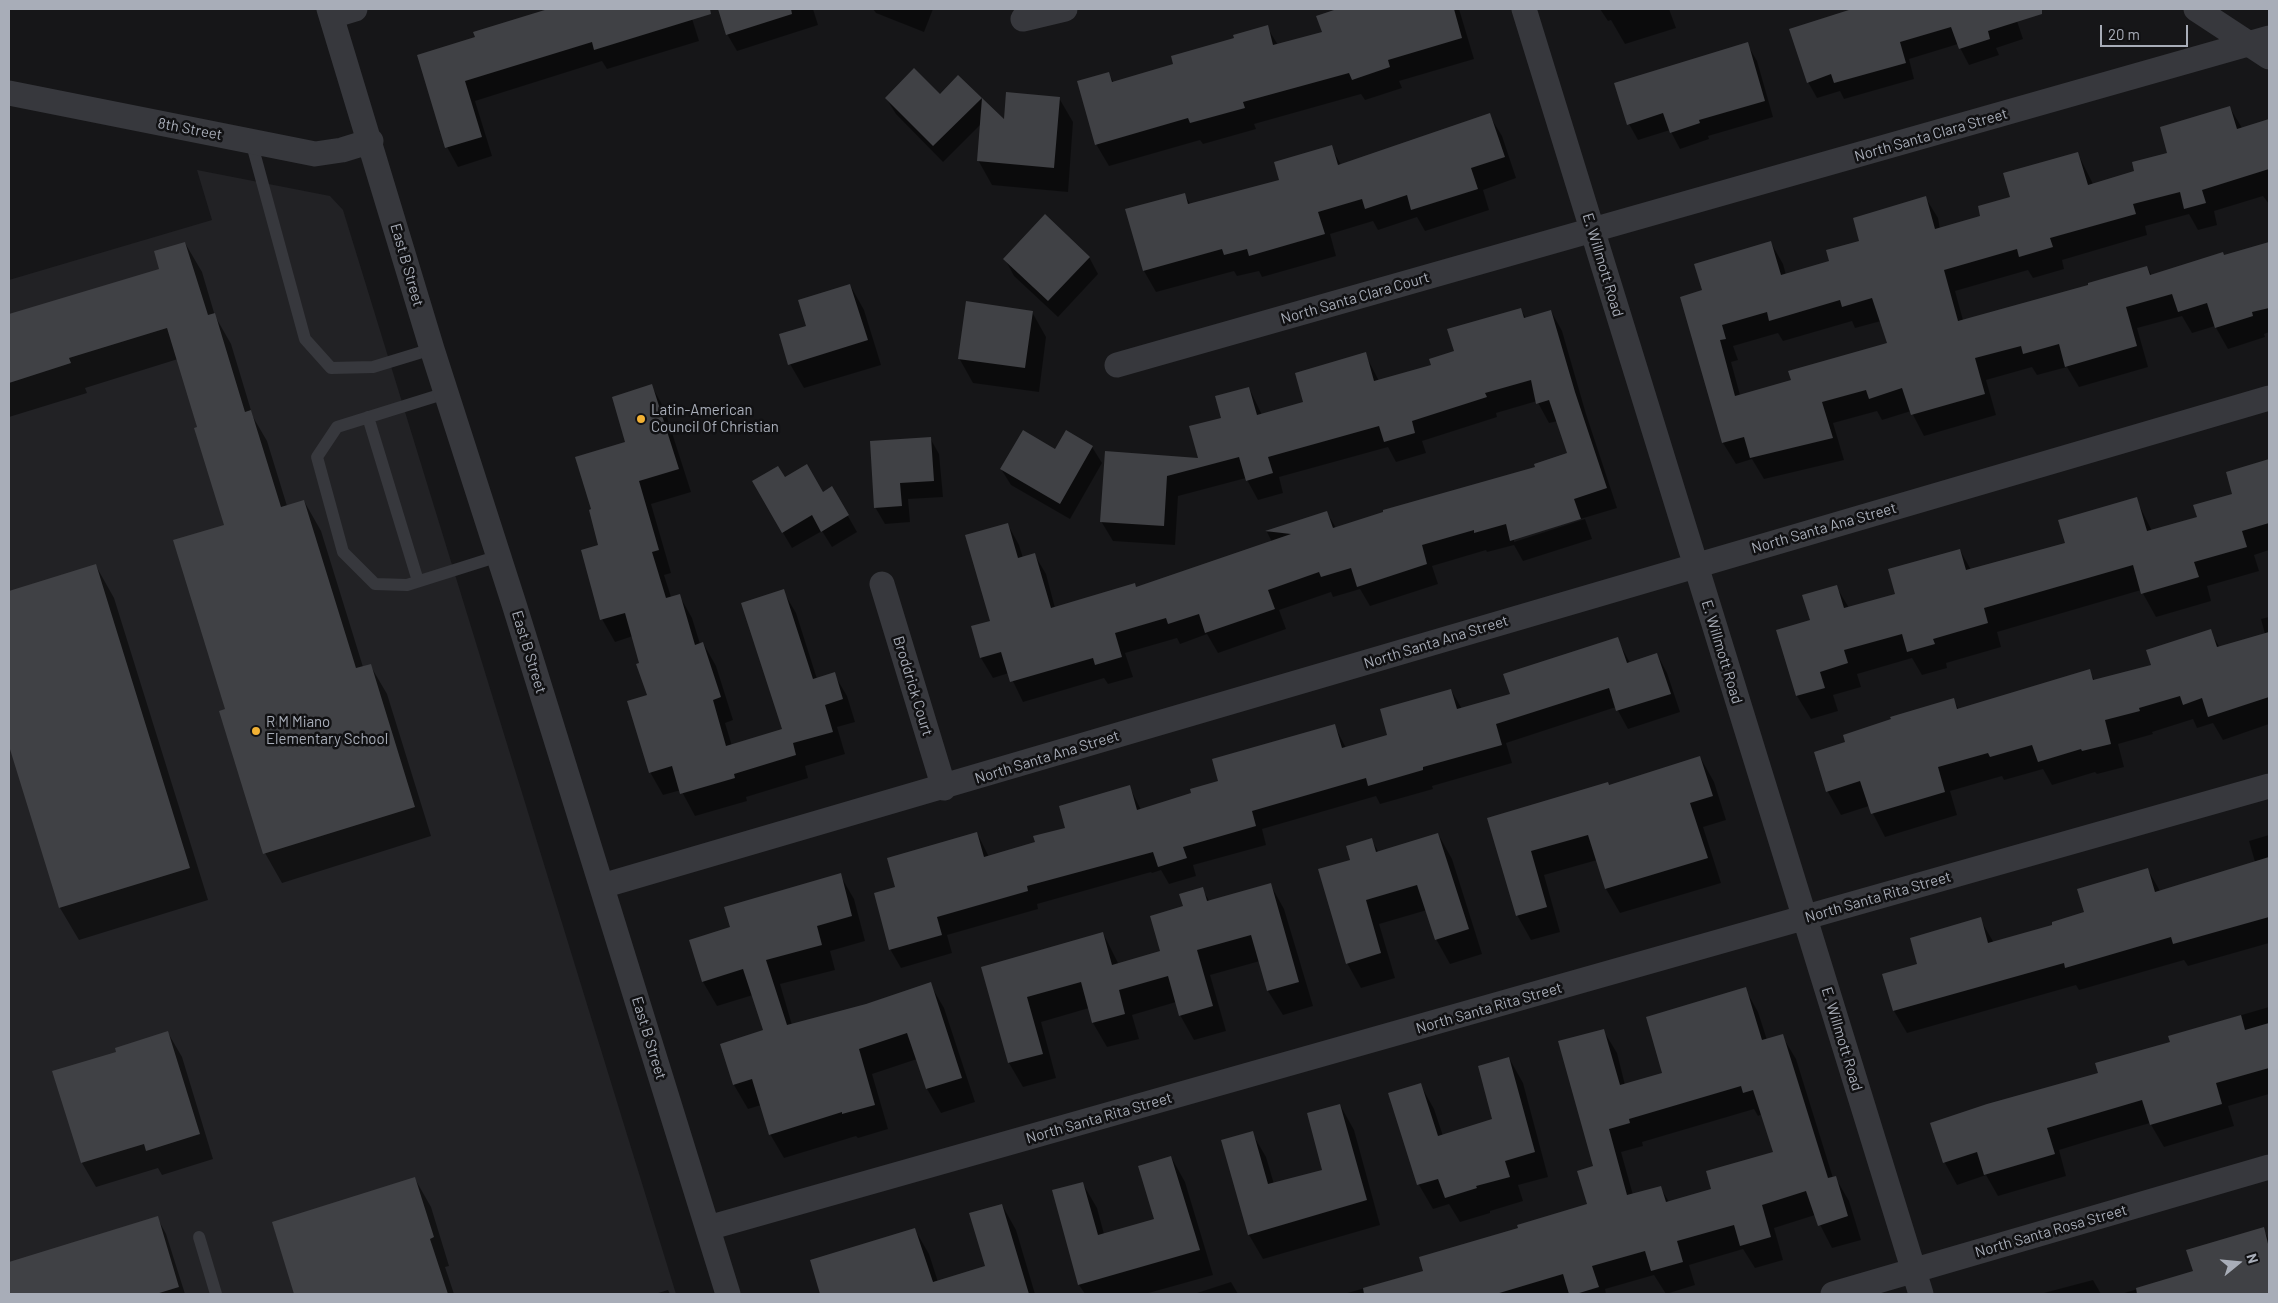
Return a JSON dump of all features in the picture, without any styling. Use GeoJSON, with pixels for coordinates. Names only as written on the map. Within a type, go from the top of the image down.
{"type":"FeatureCollection","features":[{"type":"Feature","properties":{"kind":"street"},"geometry":{"type":"LineString","coordinates":[[330,12],[355,9]]}},
{"type":"Feature","properties":{"kind":"street"},"geometry":{"type":"LineString","coordinates":[[1023,19],[1065,9]]}},
{"type":"Feature","properties":{"kind":"street","name":"E. Willmott Road"},"geometry":{"type":"LineString","coordinates":[[1524,9],[1921,1294]]}},
{"type":"Feature","properties":{"kind":"street"},"geometry":{"type":"LineString","coordinates":[[2196,9],[2262,46]]}},
{"type":"Feature","properties":{"kind":"street","name":"East B Street"},"geometry":{"type":"LineString","coordinates":[[330,12],[371,140],[432,349],[499,556],[728,1294]]}},
{"type":"Feature","properties":{"kind":"street","name":"North Santa Clara Street"},"geometry":{"type":"LineString","coordinates":[[1592,232],[2262,46]]}},
{"type":"Feature","properties":{"kind":"street","name":"8th Street"},"geometry":{"type":"LineString","coordinates":[[9,93],[316,154],[342,150],[371,140]]}},
{"type":"Feature","properties":{"kind":"street","name":"North Santa Clara Court"},"geometry":{"type":"LineString","coordinates":[[1117,365],[1592,232]]}},
{"type":"Feature","properties":{"kind":"street","name":"North Santa Ana Street"},"geometry":{"type":"LineString","coordinates":[[602,886],[944,788],[1696,565],[2269,398]]}},
{"type":"Feature","properties":{"kind":"street","name":"Broddrick Court"},"geometry":{"type":"LineString","coordinates":[[882,584],[944,788]]}},
{"type":"Feature","properties":{"kind":"street","name":"North Santa Rita Street"},"geometry":{"type":"LineString","coordinates":[[708,1228],[2269,786]]}},
{"type":"Feature","properties":{"kind":"street","name":"North Santa Rosa Street"},"geometry":{"type":"LineString","coordinates":[[1833,1294],[2269,1167]]}},
{"type":"Feature","properties":{"kind":"lane"},"geometry":{"type":"LineString","coordinates":[[251,141],[305,338],[331,368],[373,367],[432,349]]}},
{"type":"Feature","properties":{"kind":"lane"},"geometry":{"type":"LineString","coordinates":[[446,393],[337,427],[317,457],[343,552],[375,584],[407,585],[499,556]]}},
{"type":"Feature","properties":{"kind":"lane"},"geometry":{"type":"LineString","coordinates":[[368,417],[418,581]]}},
{"type":"Feature","properties":{"kind":"lane"},"geometry":{"type":"LineString","coordinates":[[199,1237],[216,1294]]}},
{"type":"Feature","properties":{"kind":"shaded area","name":"R M Miano Elementary School"},"geometry":{"type":"Polygon","coordinates":[[[197,170],[330,196],[343,210],[676,1294],[9,1294],[9,280],[212,220],[197,170]]]}},
{"type":"Feature","properties":{"kind":"building"},"geometry":{"type":"Polygon","coordinates":[[[548,9],[710,9],[711,14],[594,50],[592,42],[465,81],[482,137],[445,148],[417,55],[475,37],[473,32],[548,9]]]}},
{"type":"Feature","properties":{"kind":"building"},"geometry":{"type":"Polygon","coordinates":[[[718,9],[791,9],[792,14],[726,35],[718,9]]]}},
{"type":"Feature","properties":{"kind":"building"},"geometry":{"type":"Polygon","coordinates":[[[1337,9],[1454,9],[1462,38],[1388,60],[1390,67],[1352,80],[1349,73],[1243,102],[1245,108],[1190,123],[1188,118],[1095,145],[1077,81],[1109,72],[1112,82],[1173,64],[1171,56],[1234,38],[1233,35],[1268,25],[1273,45],[1322,32],[1316,16],[1337,9]]]}},
{"type":"Feature","properties":{"kind":"building"},"geometry":{"type":"Polygon","coordinates":[[[1852,9],[2042,9],[2042,14],[1988,31],[1990,39],[1959,49],[1951,27],[1900,42],[1906,63],[1834,83],[1831,74],[1807,83],[1789,29],[1852,9]]]}},
{"type":"Feature","properties":{"kind":"building"},"geometry":{"type":"Polygon","coordinates":[[[1748,42],[1765,101],[1699,120],[1700,123],[1670,133],[1663,113],[1627,125],[1614,83],[1748,42]]]}},
{"type":"Feature","properties":{"kind":"building"},"geometry":{"type":"Polygon","coordinates":[[[914,68],[940,94],[958,75],[982,98],[933,146],[885,98],[914,68]]]}},
{"type":"Feature","properties":{"kind":"building"},"geometry":{"type":"Polygon","coordinates":[[[1006,92],[1060,97],[1054,168],[977,161],[982,98],[1004,119],[1006,92]]]}},
{"type":"Feature","properties":{"kind":"building"},"geometry":{"type":"Polygon","coordinates":[[[2230,106],[2237,129],[2269,119],[2269,169],[2202,190],[2206,203],[2184,209],[2180,192],[2133,204],[2136,214],[2050,238],[2053,247],[2019,257],[2017,249],[1944,270],[1958,321],[2088,285],[2088,283],[2147,266],[2150,275],[2223,252],[2224,255],[2269,242],[2269,308],[2252,312],[2253,316],[2215,328],[2207,303],[2178,312],[2172,294],[2126,307],[2137,346],[2065,367],[2059,344],[2023,354],[2021,346],[1975,358],[1985,394],[1911,415],[1902,388],[1869,399],[1866,390],[1822,402],[1833,438],[1750,458],[1744,437],[1722,443],[1680,297],[1702,290],[1694,264],[1771,241],[1781,275],[1829,261],[1826,250],[1859,241],[1853,218],[1926,196],[1935,229],[1980,216],[1978,206],[2010,197],[2003,173],[2078,152],[2088,185],[2134,171],[2132,162],[2167,153],[2160,127],[2230,106]],[[1872,298],[1842,307],[1840,300],[1769,321],[1767,312],[1722,325],[1726,339],[1720,340],[1735,396],[1791,380],[1788,371],[1887,343],[1872,298]]]}},
{"type":"Feature","properties":{"kind":"building"},"geometry":{"type":"Polygon","coordinates":[[[1490,113],[1505,157],[1471,168],[1478,189],[1411,210],[1407,195],[1365,209],[1362,199],[1318,212],[1325,234],[1249,256],[1247,249],[1224,255],[1222,249],[1143,271],[1125,209],[1185,193],[1188,204],[1279,180],[1274,162],[1332,145],[1338,165],[1490,113]]]}},
{"type":"Feature","properties":{"kind":"building"},"geometry":{"type":"Polygon","coordinates":[[[1045,214],[1090,257],[1048,301],[1003,259],[1045,214]]]}},
{"type":"Feature","properties":{"kind":"building"},"geometry":{"type":"Polygon","coordinates":[[[185,242],[208,315],[215,313],[245,412],[251,410],[281,507],[304,500],[356,668],[371,664],[415,807],[263,854],[219,711],[225,709],[173,540],[224,525],[194,428],[197,427],[167,328],[69,358],[71,363],[9,383],[9,314],[159,269],[154,251],[185,242]]]}},
{"type":"Feature","properties":{"kind":"building"},"geometry":{"type":"Polygon","coordinates":[[[850,284],[868,340],[788,365],[779,334],[806,326],[798,300],[850,284]]]}},
{"type":"Feature","properties":{"kind":"building"},"geometry":{"type":"Polygon","coordinates":[[[966,301],[1033,311],[1025,368],[958,359],[966,301]]]}},
{"type":"Feature","properties":{"kind":"building"},"geometry":{"type":"Polygon","coordinates":[[[1521,308],[1524,318],[1551,310],[1575,392],[1607,488],[1574,499],[1581,519],[1510,541],[1506,524],[1474,533],[1474,530],[1422,545],[1427,564],[1357,587],[1351,568],[1321,577],[1319,572],[1268,590],[1275,609],[1205,633],[1199,614],[1168,624],[1166,618],[1115,633],[1122,657],[1095,665],[1093,658],[1010,682],[1001,652],[980,658],[971,626],[990,621],[965,535],[1008,523],[1018,558],[1035,553],[1051,608],[1135,583],[1136,587],[1291,534],[1265,531],[1327,511],[1333,528],[1383,512],[1383,510],[1535,467],[1534,464],[1567,453],[1549,400],[1536,404],[1531,380],[1485,393],[1487,397],[1412,421],[1415,433],[1384,442],[1379,426],[1268,457],[1273,473],[1246,481],[1239,457],[1167,476],[1164,526],[1100,522],[1105,451],[1198,458],[1189,426],[1221,418],[1215,396],[1249,387],[1257,415],[1303,402],[1295,373],[1366,352],[1374,381],[1431,365],[1429,359],[1454,351],[1447,329],[1521,308]]]}},
{"type":"Feature","properties":{"kind":"building"},"geometry":{"type":"Polygon","coordinates":[[[652,384],[679,469],[639,481],[659,550],[652,552],[666,598],[680,594],[695,645],[703,642],[721,697],[713,700],[726,746],[782,729],[741,603],[784,589],[813,679],[835,672],[843,699],[825,705],[833,732],[793,743],[796,755],[734,774],[735,778],[680,794],[672,766],[649,773],[627,701],[647,695],[636,664],[639,663],[625,613],[600,620],[581,550],[598,545],[589,510],[591,509],[575,457],[625,442],[612,397],[652,384]]]}},
{"type":"Feature","properties":{"kind":"building"},"geometry":{"type":"Polygon","coordinates":[[[1023,430],[1055,449],[1066,430],[1093,446],[1060,504],[1000,469],[1023,430]]]}},
{"type":"Feature","properties":{"kind":"building"},"geometry":{"type":"Polygon","coordinates":[[[931,437],[934,481],[900,483],[902,506],[874,508],[870,441],[931,437]]]}},
{"type":"Feature","properties":{"kind":"building"},"geometry":{"type":"Polygon","coordinates":[[[2269,459],[2269,523],[2242,531],[2247,547],[2194,562],[2199,577],[2141,594],[2133,565],[1984,608],[1988,623],[1933,639],[1935,644],[1907,652],[1902,634],[1844,650],[1848,663],[1820,672],[1825,688],[1796,696],[1776,630],[1810,620],[1802,595],[1837,585],[1844,608],[1895,594],[1888,569],[1960,549],[1966,570],[2065,543],[2058,520],[2137,497],[2147,531],[2197,517],[2193,505],[2232,494],[2226,472],[2269,459]]]}},
{"type":"Feature","properties":{"kind":"building"},"geometry":{"type":"Polygon","coordinates":[[[807,464],[823,492],[832,486],[849,515],[821,532],[812,515],[782,533],[752,481],[778,466],[785,477],[807,464]]]}},
{"type":"Feature","properties":{"kind":"building"},"geometry":{"type":"Polygon","coordinates":[[[96,564],[190,868],[59,908],[9,746],[9,591],[96,564]]]}},
{"type":"Feature","properties":{"kind":"building"},"geometry":{"type":"Polygon","coordinates":[[[2211,629],[2217,647],[2269,632],[2269,697],[2208,717],[2202,698],[2183,705],[2180,696],[2139,708],[2140,711],[2105,720],[2111,744],[2082,751],[2081,749],[2038,762],[2032,745],[1990,757],[1988,753],[1938,767],[1945,792],[1871,814],[1860,781],[1826,792],[1814,752],[1845,742],[1843,735],[1891,719],[1890,717],[1954,698],[1957,709],[2090,669],[2093,680],[2151,665],[2146,650],[2211,629]]]}},
{"type":"Feature","properties":{"kind":"building"},"geometry":{"type":"Polygon","coordinates":[[[1618,637],[1627,663],[1657,653],[1671,694],[1616,711],[1609,688],[1496,724],[1502,745],[1423,767],[1423,770],[1368,786],[1366,778],[1252,811],[1256,826],[1183,847],[1187,858],[1158,867],[1153,852],[1027,886],[1028,891],[937,917],[942,935],[889,950],[874,893],[895,887],[887,858],[977,832],[984,857],[1035,842],[1033,836],[1065,828],[1059,806],[1130,785],[1137,810],[1191,793],[1190,789],[1218,781],[1212,759],[1335,724],[1342,748],[1387,735],[1380,709],[1451,689],[1457,709],[1510,694],[1503,674],[1618,637]]]}},
{"type":"Feature","properties":{"kind":"building"},"geometry":{"type":"Polygon","coordinates":[[[1700,756],[1713,796],[1690,803],[1708,858],[1605,889],[1588,835],[1531,851],[1547,907],[1516,916],[1487,818],[1608,782],[1609,785],[1700,756]]]}},
{"type":"Feature","properties":{"kind":"building"},"geometry":{"type":"Polygon","coordinates":[[[1438,833],[1469,929],[1435,940],[1417,885],[1366,900],[1381,953],[1346,964],[1318,869],[1350,860],[1346,846],[1372,838],[1376,852],[1438,833]]]}},
{"type":"Feature","properties":{"kind":"building"},"geometry":{"type":"Polygon","coordinates":[[[2269,857],[2269,917],[2173,944],[2171,937],[2065,968],[2064,963],[1893,1011],[1882,974],[1917,964],[1910,938],[1981,917],[1988,943],[2052,925],[2052,922],[2084,912],[2077,889],[2148,868],[2155,892],[2269,857]]]}},
{"type":"Feature","properties":{"kind":"building"},"geometry":{"type":"Polygon","coordinates":[[[841,873],[852,916],[817,926],[822,945],[766,960],[787,1025],[866,1004],[931,982],[962,1078],[926,1089],[907,1033],[859,1049],[875,1105],[842,1114],[842,1112],[769,1135],[752,1079],[733,1085],[720,1044],[763,1030],[743,969],[702,982],[689,940],[730,927],[724,907],[841,873]]]}},
{"type":"Feature","properties":{"kind":"building"},"geometry":{"type":"Polygon","coordinates":[[[1271,883],[1299,982],[1267,991],[1251,935],[1197,950],[1213,1006],[1179,1016],[1168,976],[1119,990],[1125,1014],[1092,1023],[1081,982],[1027,997],[1043,1054],[1008,1063],[981,967],[1103,932],[1112,965],[1160,951],[1150,916],[1183,906],[1179,894],[1203,887],[1207,901],[1271,883]]]}},
{"type":"Feature","properties":{"kind":"building"},"geometry":{"type":"Polygon","coordinates":[[[1746,987],[1762,1040],[1783,1034],[1828,1178],[1836,1176],[1848,1216],[1818,1226],[1806,1191],[1762,1205],[1771,1237],[1740,1246],[1734,1225],[1677,1241],[1683,1262],[1651,1271],[1645,1251],[1592,1266],[1599,1287],[1576,1294],[1569,1294],[1563,1274],[1496,1294],[1364,1294],[1363,1288],[1423,1271],[1419,1257],[1518,1228],[1517,1225],[1587,1204],[1577,1171],[1593,1166],[1558,1041],[1604,1029],[1620,1085],[1662,1073],[1646,1017],[1746,987]],[[1741,1086],[1629,1119],[1630,1123],[1609,1129],[1627,1195],[1661,1186],[1666,1202],[1711,1189],[1706,1171],[1773,1152],[1753,1090],[1743,1093],[1741,1086]]]}},
{"type":"Feature","properties":{"kind":"building"},"geometry":{"type":"Polygon","coordinates":[[[2241,1015],[2245,1030],[2269,1023],[2269,1068],[2216,1083],[2222,1104],[2150,1125],[2142,1100],[2047,1128],[2055,1154],[1984,1175],[1977,1152],[1943,1163],[1930,1123],[1987,1104],[2098,1073],[2095,1063],[2170,1042],[2168,1036],[2241,1015]]]}},
{"type":"Feature","properties":{"kind":"building"},"geometry":{"type":"Polygon","coordinates":[[[168,1031],[200,1134],[146,1151],[144,1144],[81,1163],[52,1071],[116,1052],[115,1048],[168,1031]]]}},
{"type":"Feature","properties":{"kind":"building"},"geometry":{"type":"Polygon","coordinates":[[[1509,1057],[1535,1152],[1505,1161],[1510,1177],[1476,1186],[1477,1188],[1445,1198],[1438,1179],[1417,1185],[1388,1093],[1421,1083],[1438,1136],[1492,1119],[1478,1066],[1509,1057]]]}},
{"type":"Feature","properties":{"kind":"building"},"geometry":{"type":"Polygon","coordinates":[[[1340,1104],[1367,1200],[1248,1235],[1221,1140],[1253,1131],[1268,1184],[1322,1170],[1307,1113],[1340,1104]]]}},
{"type":"Feature","properties":{"kind":"building"},"geometry":{"type":"Polygon","coordinates":[[[1171,1156],[1200,1250],[1078,1285],[1052,1190],[1083,1182],[1098,1235],[1154,1219],[1138,1166],[1171,1156]]]}},
{"type":"Feature","properties":{"kind":"building"},"geometry":{"type":"Polygon","coordinates":[[[415,1177],[434,1237],[430,1239],[448,1294],[294,1294],[272,1222],[415,1177]]]}},
{"type":"Feature","properties":{"kind":"building"},"geometry":{"type":"Polygon","coordinates":[[[1002,1204],[1029,1294],[820,1294],[810,1260],[915,1228],[933,1282],[985,1266],[969,1213],[1002,1204]]]}},
{"type":"Feature","properties":{"kind":"building"},"geometry":{"type":"Polygon","coordinates":[[[158,1216],[179,1287],[156,1294],[9,1294],[9,1262],[158,1216]]]}},
{"type":"Feature","properties":{"kind":"building"},"geometry":{"type":"Polygon","coordinates":[[[2264,1227],[2269,1248],[2269,1294],[2137,1294],[2136,1288],[2193,1271],[2186,1250],[2264,1227]]]}},
{"type":"Feature","properties":{"kind":"place","name":"Latin-American Council Of Christian"},"geometry":{"type":"Point","coordinates":[641,419]}},
{"type":"Feature","properties":{"kind":"place","name":"R M Miano Elementary School"},"geometry":{"type":"Point","coordinates":[256,731]}}]}
